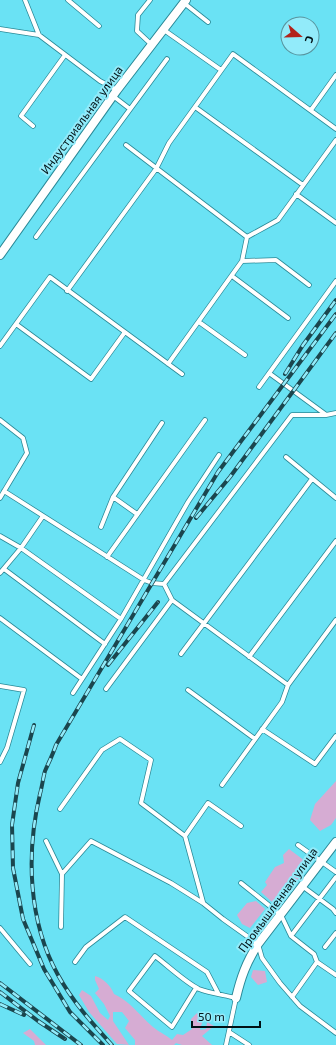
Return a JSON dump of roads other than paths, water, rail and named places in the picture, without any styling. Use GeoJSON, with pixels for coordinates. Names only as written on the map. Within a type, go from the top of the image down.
{"type":"FeatureCollection","features":[{"type":"Feature","properties":{"kind":"street","name":"Индустриальная улица"},"geometry":{"type":"LineString","coordinates":[[0,255],[115,93],[185,2]]}},
{"type":"Feature","properties":{"kind":"street","name":"Промышленная улица"},"geometry":{"type":"LineString","coordinates":[[236,998],[241,977],[258,944],[336,842]]}},
{"type":"Feature","properties":{"kind":"lane"},"geometry":{"type":"LineString","coordinates":[[25,0],[39,36]]}},
{"type":"Feature","properties":{"kind":"lane"},"geometry":{"type":"LineString","coordinates":[[68,0],[99,26]]}},
{"type":"Feature","properties":{"kind":"lane"},"geometry":{"type":"LineString","coordinates":[[150,0],[138,15],[137,31],[152,45]]}},
{"type":"Feature","properties":{"kind":"lane"},"geometry":{"type":"LineString","coordinates":[[185,2],[208,22]]}},
{"type":"Feature","properties":{"kind":"lane"},"geometry":{"type":"LineString","coordinates":[[0,29],[39,36],[115,93],[130,109]]}},
{"type":"Feature","properties":{"kind":"lane"},"geometry":{"type":"LineString","coordinates":[[164,30],[221,70]]}},
{"type":"Feature","properties":{"kind":"lane"},"geometry":{"type":"LineString","coordinates":[[68,290],[156,169],[169,143],[233,54],[336,128]]}},
{"type":"Feature","properties":{"kind":"lane"},"geometry":{"type":"LineString","coordinates":[[33,126],[21,116],[65,55]]}},
{"type":"Feature","properties":{"kind":"lane"},"geometry":{"type":"LineString","coordinates":[[36,237],[167,59]]}},
{"type":"Feature","properties":{"kind":"lane"},"geometry":{"type":"LineString","coordinates":[[311,110],[336,75]]}},
{"type":"Feature","properties":{"kind":"lane"},"geometry":{"type":"LineString","coordinates":[[195,107],[303,185]]}},
{"type":"Feature","properties":{"kind":"lane"},"geometry":{"type":"LineString","coordinates":[[168,364],[242,261],[247,237],[278,220],[336,140]]}},
{"type":"Feature","properties":{"kind":"lane"},"geometry":{"type":"LineString","coordinates":[[126,145],[247,237]]}},
{"type":"Feature","properties":{"kind":"lane"},"geometry":{"type":"LineString","coordinates":[[296,194],[336,222]]}},
{"type":"Feature","properties":{"kind":"lane"},"geometry":{"type":"LineString","coordinates":[[242,261],[276,260],[309,285]]}},
{"type":"Feature","properties":{"kind":"lane"},"geometry":{"type":"LineString","coordinates":[[232,276],[288,318]]}},
{"type":"Feature","properties":{"kind":"lane"},"geometry":{"type":"LineString","coordinates":[[0,346],[50,278],[182,374]]}},
{"type":"Feature","properties":{"kind":"lane"},"geometry":{"type":"LineString","coordinates":[[259,388],[336,281]]}},
{"type":"Feature","properties":{"kind":"lane"},"geometry":{"type":"LineString","coordinates":[[199,322],[245,356]]}},
{"type":"Feature","properties":{"kind":"lane"},"geometry":{"type":"LineString","coordinates":[[16,324],[91,379],[125,332]]}},
{"type":"Feature","properties":{"kind":"lane"},"geometry":{"type":"LineString","coordinates":[[269,373],[326,415]]}},
{"type":"Feature","properties":{"kind":"lane"},"geometry":{"type":"LineString","coordinates":[[164,584],[292,415],[326,415],[336,413]]}},
{"type":"Feature","properties":{"kind":"lane"},"geometry":{"type":"LineString","coordinates":[[0,420],[23,438],[27,453],[0,498]]}},
{"type":"Feature","properties":{"kind":"lane"},"geometry":{"type":"LineString","coordinates":[[107,557],[205,420]]}},
{"type":"Feature","properties":{"kind":"lane"},"geometry":{"type":"LineString","coordinates":[[100,527],[113,497],[162,423]]}},
{"type":"Feature","properties":{"kind":"lane"},"geometry":{"type":"LineString","coordinates":[[73,693],[121,619],[188,502],[219,455]]}},
{"type":"Feature","properties":{"kind":"lane"},"geometry":{"type":"LineString","coordinates":[[286,457],[336,498]]}},
{"type":"Feature","properties":{"kind":"lane"},"geometry":{"type":"LineString","coordinates":[[181,654],[312,479]]}},
{"type":"Feature","properties":{"kind":"lane"},"geometry":{"type":"LineString","coordinates":[[4,491],[144,580],[164,584]]}},
{"type":"Feature","properties":{"kind":"lane"},"geometry":{"type":"LineString","coordinates":[[113,497],[137,514]]}},
{"type":"Feature","properties":{"kind":"lane"},"geometry":{"type":"LineString","coordinates":[[0,573],[21,548],[43,516]]}},
{"type":"Feature","properties":{"kind":"lane"},"geometry":{"type":"LineString","coordinates":[[0,536],[21,548],[121,619]]}},
{"type":"Feature","properties":{"kind":"lane"},"geometry":{"type":"LineString","coordinates":[[249,657],[336,541]]}},
{"type":"Feature","properties":{"kind":"lane"},"geometry":{"type":"LineString","coordinates":[[4,569],[105,644]]}},
{"type":"Feature","properties":{"kind":"lane"},"geometry":{"type":"LineString","coordinates":[[164,584],[172,600],[288,685]]}},
{"type":"Feature","properties":{"kind":"lane"},"geometry":{"type":"LineString","coordinates":[[106,689],[172,600]]}},
{"type":"Feature","properties":{"kind":"lane"},"geometry":{"type":"LineString","coordinates":[[0,618],[82,679]]}},
{"type":"Feature","properties":{"kind":"lane"},"geometry":{"type":"LineString","coordinates":[[222,785],[282,702],[288,685],[336,620]]}},
{"type":"Feature","properties":{"kind":"lane"},"geometry":{"type":"LineString","coordinates":[[0,686],[24,690],[7,748],[0,762]]}},
{"type":"Feature","properties":{"kind":"lane"},"geometry":{"type":"LineString","coordinates":[[188,690],[255,739]]}},
{"type":"Feature","properties":{"kind":"lane"},"geometry":{"type":"LineString","coordinates":[[262,729],[315,764],[336,736]]}},
{"type":"Feature","properties":{"kind":"lane"},"geometry":{"type":"LineString","coordinates":[[60,809],[102,750],[120,739],[151,760],[141,803],[185,836],[203,903]]}},
{"type":"Feature","properties":{"kind":"lane"},"geometry":{"type":"LineString","coordinates":[[185,836],[208,803],[241,826]]}},
{"type":"Feature","properties":{"kind":"lane"},"geometry":{"type":"LineString","coordinates":[[46,841],[62,874],[61,927]]}},
{"type":"Feature","properties":{"kind":"lane"},"geometry":{"type":"LineString","coordinates":[[62,874],[91,841],[171,883],[203,903],[258,944],[262,958],[292,997],[300,1006],[336,1032]]}},
{"type":"Feature","properties":{"kind":"lane"},"geometry":{"type":"LineString","coordinates":[[298,845],[336,872]]}},
{"type":"Feature","properties":{"kind":"lane"},"geometry":{"type":"LineString","coordinates":[[291,936],[336,877]]}},
{"type":"Feature","properties":{"kind":"lane"},"geometry":{"type":"LineString","coordinates":[[241,883],[281,914],[291,936],[314,954],[317,962],[336,975]]}},
{"type":"Feature","properties":{"kind":"lane"},"geometry":{"type":"LineString","coordinates":[[302,886],[333,909],[336,913]]}},
{"type":"Feature","properties":{"kind":"lane"},"geometry":{"type":"LineString","coordinates":[[75,962],[86,947],[125,917],[207,972],[218,993]]}},
{"type":"Feature","properties":{"kind":"lane"},"geometry":{"type":"LineString","coordinates":[[0,928],[30,964]]}},
{"type":"Feature","properties":{"kind":"lane"},"geometry":{"type":"LineString","coordinates":[[326,947],[336,933]]}},
{"type":"Feature","properties":{"kind":"lane"},"geometry":{"type":"LineString","coordinates":[[196,988],[172,1027],[129,991],[155,956],[196,988],[236,998],[226,1045]]}},
{"type":"Feature","properties":{"kind":"lane"},"geometry":{"type":"LineString","coordinates":[[292,997],[317,962]]}},
{"type":"Feature","properties":{"kind":"lane"},"geometry":{"type":"LineString","coordinates":[[229,1032],[249,1045]]}},
{"type":"Feature","properties":{"kind":"railway"},"geometry":{"type":"LineString","coordinates":[[285,374],[303,345],[336,300]]}},
{"type":"Feature","properties":{"kind":"railway"},"geometry":{"type":"LineString","coordinates":[[112,1045],[83,1012],[58,975],[48,954],[35,910],[32,886],[33,840],[45,771],[56,745],[218,472],[336,314]]}},
{"type":"Feature","properties":{"kind":"railway"},"geometry":{"type":"LineString","coordinates":[[196,518],[230,477],[336,333]]}},
{"type":"Feature","properties":{"kind":"railway"},"geometry":{"type":"LineString","coordinates":[[108,665],[158,602]]}},
{"type":"Feature","properties":{"kind":"railway"},"geometry":{"type":"LineString","coordinates":[[34,725],[18,783],[12,825],[13,868],[23,919],[44,969],[70,1012],[103,1045]]}},
{"type":"Feature","properties":{"kind":"railway"},"geometry":{"type":"LineString","coordinates":[[0,983],[81,1045]]}},
{"type":"Feature","properties":{"kind":"railway"},"geometry":{"type":"LineString","coordinates":[[0,992],[38,1021],[65,1039]]}},
{"type":"Feature","properties":{"kind":"railway"},"geometry":{"type":"LineString","coordinates":[[0,1004],[24,1015]]}}]}
